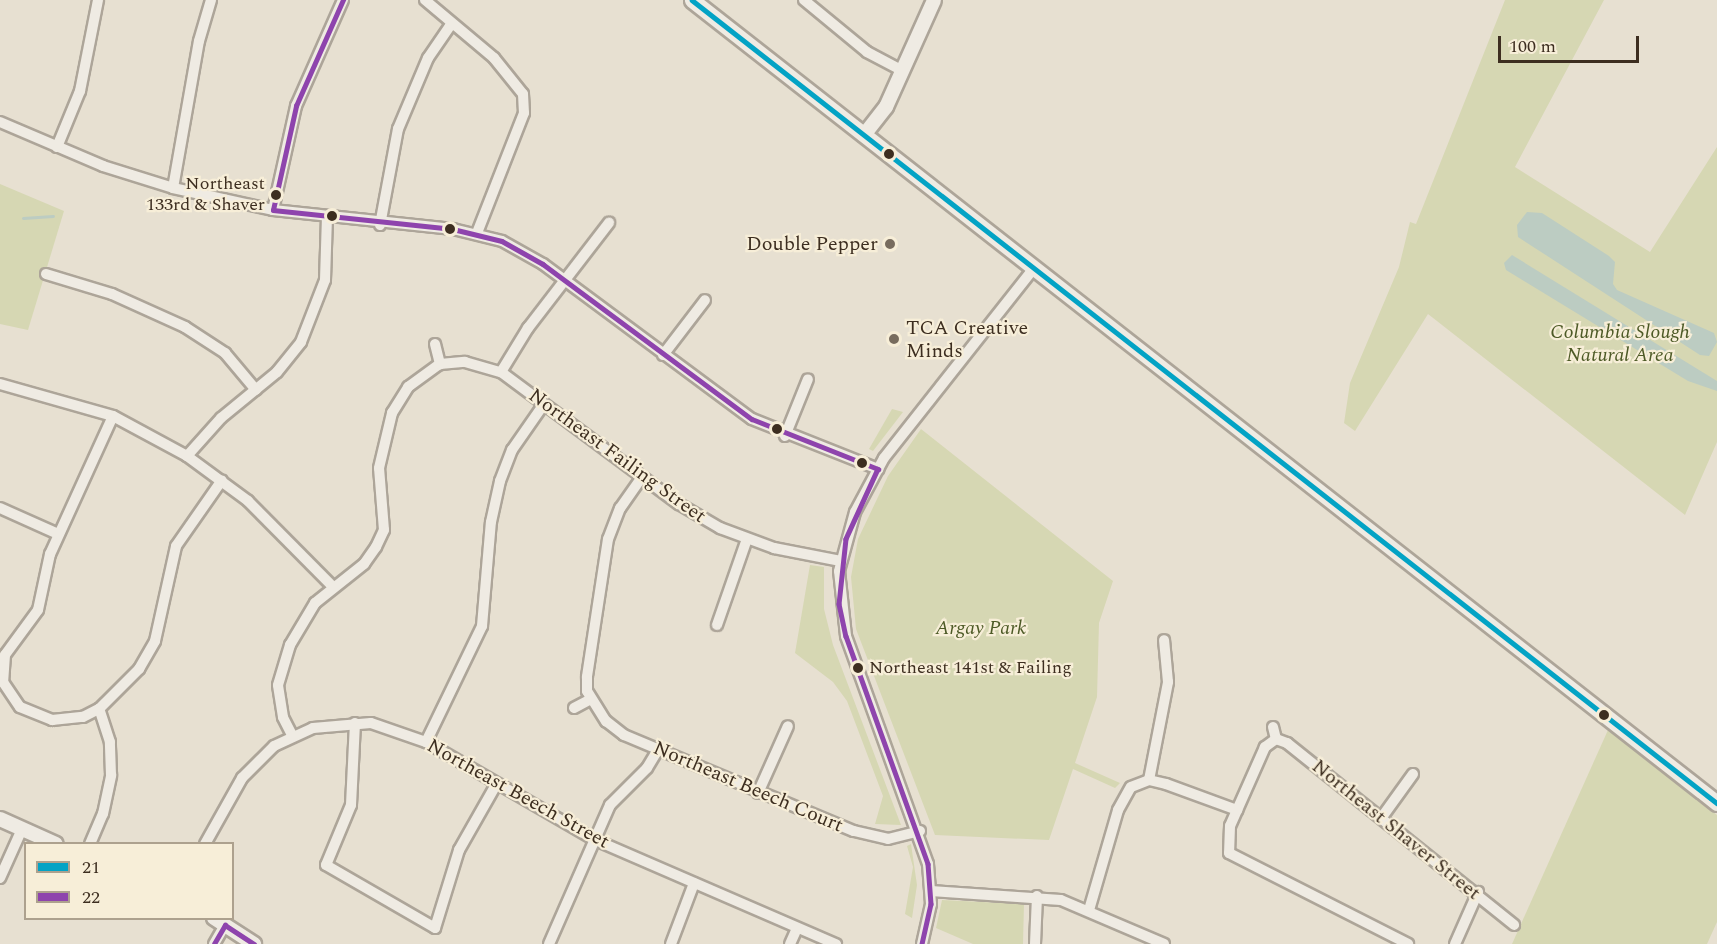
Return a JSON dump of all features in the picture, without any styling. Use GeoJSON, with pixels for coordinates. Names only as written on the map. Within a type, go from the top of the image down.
{"type":"FeatureCollection","features":[{"type":"Feature","properties":{"kind":"main road"},"geometry":{"type":"LineString","coordinates":[[692,0],[1717,803]]}},
{"type":"Feature","properties":{"kind":"street"},"geometry":{"type":"LineString","coordinates":[[57,147],[80,91],[98,0]]}},
{"type":"Feature","properties":{"kind":"street"},"geometry":{"type":"LineString","coordinates":[[173,188],[199,42],[211,0]]}},
{"type":"Feature","properties":{"kind":"street"},"geometry":{"type":"LineString","coordinates":[[273,210],[296,105],[343,0]]}},
{"type":"Feature","properties":{"kind":"street"},"geometry":{"type":"LineString","coordinates":[[425,0],[508,72],[523,94],[524,113],[477,233]]}},
{"type":"Feature","properties":{"kind":"street"},"geometry":{"type":"LineString","coordinates":[[804,0],[867,52],[903,71]]}},
{"type":"Feature","properties":{"kind":"street"},"geometry":{"type":"LineString","coordinates":[[864,135],[886,107],[934,0]]}},
{"type":"Feature","properties":{"kind":"street"},"geometry":{"type":"LineString","coordinates":[[380,225],[398,129],[428,58],[452,23]]}},
{"type":"Feature","properties":{"kind":"street"},"geometry":{"type":"LineString","coordinates":[[0,122],[57,147],[173,188],[273,210],[327,218],[477,233],[520,249],[565,280],[732,406],[785,436],[841,452],[878,469]]}},
{"type":"Feature","properties":{"kind":"street"},"geometry":{"type":"LineString","coordinates":[[188,456],[221,418],[256,390],[290,358],[316,313],[325,280],[327,218]]}},
{"type":"Feature","properties":{"kind":"street"},"geometry":{"type":"LineString","coordinates":[[207,842],[242,778],[274,746],[292,735],[279,702],[282,665],[301,622],[332,586],[364,564],[384,530],[379,468],[392,413],[408,387],[440,364],[465,362],[501,372],[565,280],[609,223]]}},
{"type":"Feature","properties":{"kind":"street"},"geometry":{"type":"LineString","coordinates":[[922,944],[931,891],[920,831],[846,636],[838,593],[841,561],[855,512],[878,469],[1034,269]]}},
{"type":"Feature","properties":{"kind":"street"},"geometry":{"type":"LineString","coordinates":[[46,274],[112,294],[185,327],[225,353],[256,390]]}},
{"type":"Feature","properties":{"kind":"street"},"geometry":{"type":"LineString","coordinates":[[663,356],[705,300]]}},
{"type":"Feature","properties":{"kind":"street"},"geometry":{"type":"LineString","coordinates":[[435,344],[440,364]]}},
{"type":"Feature","properties":{"kind":"street","name":"Northeast Failing Street"},"geometry":{"type":"LineString","coordinates":[[501,372],[695,514],[747,539],[841,561]]}},
{"type":"Feature","properties":{"kind":"street"},"geometry":{"type":"LineString","coordinates":[[785,436],[808,379]]}},
{"type":"Feature","properties":{"kind":"street"},"geometry":{"type":"LineString","coordinates":[[0,384],[113,416],[188,456],[222,480],[332,586]]}},
{"type":"Feature","properties":{"kind":"street"},"geometry":{"type":"LineString","coordinates":[[426,742],[482,626],[491,522],[500,481],[516,444],[544,404]]}},
{"type":"Feature","properties":{"kind":"street"},"geometry":{"type":"LineString","coordinates":[[113,416],[58,534],[38,610],[5,655],[1,670],[9,695],[35,715],[68,721],[99,709],[139,669],[155,641],[176,546],[222,480]]}},
{"type":"Feature","properties":{"kind":"street"},"geometry":{"type":"LineString","coordinates":[[574,708],[591,699],[587,677],[608,539],[620,508],[642,477]]}},
{"type":"Feature","properties":{"kind":"street"},"geometry":{"type":"LineString","coordinates":[[0,508],[58,534]]}},
{"type":"Feature","properties":{"kind":"street"},"geometry":{"type":"LineString","coordinates":[[717,625],[747,539]]}},
{"type":"Feature","properties":{"kind":"street"},"geometry":{"type":"LineString","coordinates":[[1149,780],[1168,682],[1164,640]]}},
{"type":"Feature","properties":{"kind":"street","name":"Northeast Beech Court"},"geometry":{"type":"LineString","coordinates":[[591,699],[615,729],[758,793],[875,837],[901,838],[920,831]]}},
{"type":"Feature","properties":{"kind":"street"},"geometry":{"type":"LineString","coordinates":[[90,842],[103,814],[111,776],[110,742],[99,709]]}},
{"type":"Feature","properties":{"kind":"street"},"geometry":{"type":"LineString","coordinates":[[355,723],[351,805],[326,865],[435,928],[459,850],[496,785]]}},
{"type":"Feature","properties":{"kind":"street","name":"Northeast Beech Street"},"geometry":{"type":"LineString","coordinates":[[292,735],[355,723],[387,726],[426,742],[496,785],[593,839],[836,944]]}},
{"type":"Feature","properties":{"kind":"street"},"geometry":{"type":"LineString","coordinates":[[758,793],[788,726]]}},
{"type":"Feature","properties":{"kind":"street"},"geometry":{"type":"LineString","coordinates":[[1273,726],[1276,740],[1265,747],[1237,810],[1227,846],[1241,863],[1408,944]]}},
{"type":"Feature","properties":{"kind":"street","name":"Northeast Shaver Street"},"geometry":{"type":"LineString","coordinates":[[1276,740],[1287,742],[1479,892],[1514,925]]}},
{"type":"Feature","properties":{"kind":"street"},"geometry":{"type":"LineString","coordinates":[[549,944],[593,839],[616,796],[647,768],[658,750]]}},
{"type":"Feature","properties":{"kind":"street"},"geometry":{"type":"LineString","coordinates":[[1382,817],[1413,774]]}},
{"type":"Feature","properties":{"kind":"street"},"geometry":{"type":"LineString","coordinates":[[1089,910],[1123,797],[1131,787],[1149,780],[1237,810]]}},
{"type":"Feature","properties":{"kind":"street"},"geometry":{"type":"LineString","coordinates":[[0,819],[54,842]]}},
{"type":"Feature","properties":{"kind":"street"},"geometry":{"type":"LineString","coordinates":[[0,878],[22,829]]}},
{"type":"Feature","properties":{"kind":"street"},"geometry":{"type":"LineString","coordinates":[[671,944],[694,883]]}},
{"type":"Feature","properties":{"kind":"street"},"geometry":{"type":"LineString","coordinates":[[931,891],[1037,896],[1089,910],[1164,944]]}},
{"type":"Feature","properties":{"kind":"street"},"geometry":{"type":"LineString","coordinates":[[1455,944],[1479,892]]}},
{"type":"Feature","properties":{"kind":"street"},"geometry":{"type":"LineString","coordinates":[[1035,944],[1037,896]]}},
{"type":"Feature","properties":{"kind":"street"},"geometry":{"type":"LineString","coordinates":[[214,944],[220,922],[254,944]]}},
{"type":"Feature","properties":{"kind":"street"},"geometry":{"type":"LineString","coordinates":[[790,944],[797,928]]}},
{"type":"Feature","properties":{"kind":"green space","name":"Columbia Slough Natural Area"},"geometry":{"type":"Polygon","coordinates":[[[1505,0],[1604,0],[1515,167],[1650,252],[1717,147],[1717,442],[1685,515],[1428,314],[1355,431],[1344,423],[1350,383],[1399,267],[1410,222],[1416,224],[1505,0]]]}},
{"type":"Feature","properties":{"kind":"green space"},"geometry":{"type":"Polygon","coordinates":[[[0,184],[64,211],[28,330],[0,324],[0,184]]]}},
{"type":"Feature","properties":{"kind":"green space"},"geometry":{"type":"Polygon","coordinates":[[[892,409],[903,412],[873,451],[869,449],[892,409]]]}},
{"type":"Feature","properties":{"kind":"green space","name":"Argay Park"},"geometry":{"type":"Polygon","coordinates":[[[921,429],[1113,581],[1099,623],[1097,697],[1075,763],[1120,783],[1115,788],[1073,769],[1049,840],[935,835],[856,629],[851,577],[858,539],[888,476],[921,429]]]}},
{"type":"Feature","properties":{"kind":"green space"},"geometry":{"type":"Polygon","coordinates":[[[810,565],[824,567],[824,609],[833,645],[901,825],[875,824],[883,796],[847,701],[833,682],[795,653],[810,565]]]}},
{"type":"Feature","properties":{"kind":"green space"},"geometry":{"type":"Polygon","coordinates":[[[1608,730],[1717,815],[1717,922],[1707,944],[1512,944],[1608,730]]]}},
{"type":"Feature","properties":{"kind":"green space"},"geometry":{"type":"Polygon","coordinates":[[[911,844],[917,885],[912,918],[905,914],[913,867],[907,846],[911,844]]]}},
{"type":"Feature","properties":{"kind":"green space"},"geometry":{"type":"Polygon","coordinates":[[[942,900],[1024,904],[1023,944],[973,944],[936,928],[942,900]]]}},
{"type":"Feature","properties":{"kind":"shaded area"},"geometry":{"type":"Polygon","coordinates":[[[1527,212],[1542,213],[1609,256],[1615,262],[1613,284],[1617,290],[1714,333],[1717,342],[1709,356],[1700,355],[1518,237],[1517,225],[1527,212]]]}},
{"type":"Feature","properties":{"kind":"shaded area"},"geometry":{"type":"Polygon","coordinates":[[[1512,255],[1717,381],[1717,391],[1688,381],[1506,270],[1504,263],[1512,255]]]}},
{"type":"Feature","properties":{"kind":"waterway"},"geometry":{"type":"LineString","coordinates":[[23,218],[53,216]]}},
{"type":"Feature","properties":{"kind":"transit line","name":"22"},"geometry":{"type":"LineString","coordinates":[[273,210],[296,106],[343,0]]}},
{"type":"Feature","properties":{"kind":"transit line","name":"21"},"geometry":{"type":"LineString","coordinates":[[692,0],[1717,803]]}},
{"type":"Feature","properties":{"kind":"transit line","name":"22"},"geometry":{"type":"LineString","coordinates":[[273,210],[453,229],[502,241],[543,264],[752,419],[878,469]]}},
{"type":"Feature","properties":{"kind":"transit line","name":"22"},"geometry":{"type":"LineString","coordinates":[[878,469],[846,539],[839,604],[846,636],[928,864],[931,904],[922,944]]}},
{"type":"Feature","properties":{"kind":"transit line","name":"22"},"geometry":{"type":"LineString","coordinates":[[214,944],[225,925],[254,944]]}},
{"type":"Feature","properties":{"kind":"place","name":"Northeast 133rd & Shaver"},"geometry":{"type":"Point","coordinates":[276,195]}},
{"type":"Feature","properties":{"kind":"place","name":"Double Pepper"},"geometry":{"type":"Point","coordinates":[890,244]}},
{"type":"Feature","properties":{"kind":"place","name":"TCA Creative Minds"},"geometry":{"type":"Point","coordinates":[894,339]}},
{"type":"Feature","properties":{"kind":"place","name":"Northeast 141st & Failing"},"geometry":{"type":"Point","coordinates":[858,668]}}]}
